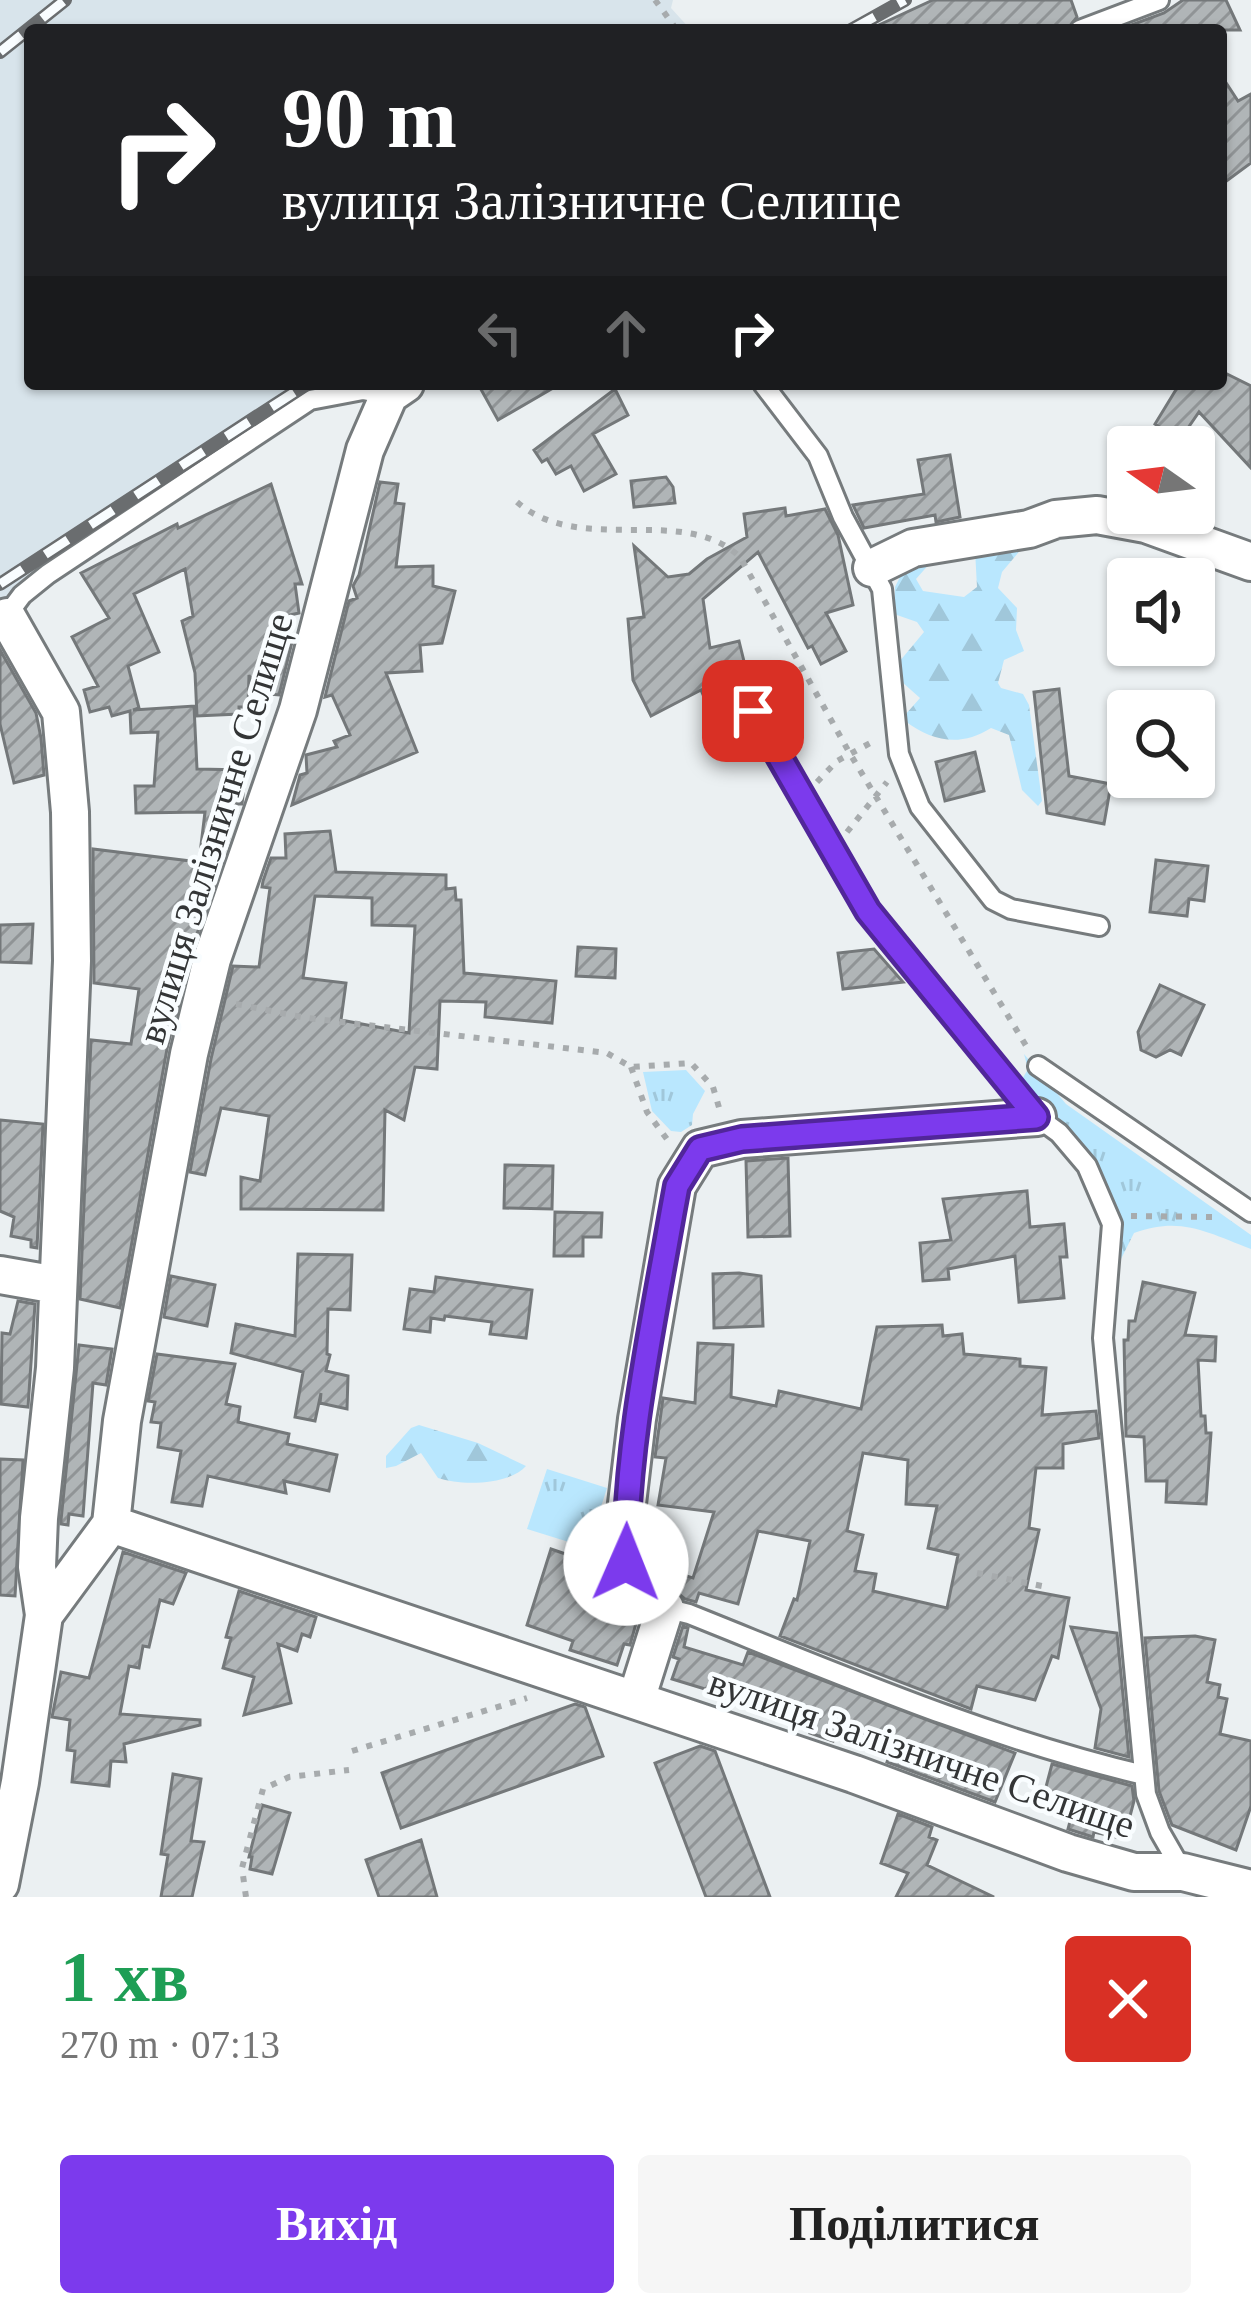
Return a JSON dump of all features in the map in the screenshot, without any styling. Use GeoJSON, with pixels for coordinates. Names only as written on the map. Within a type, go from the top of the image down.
{"type":"FeatureCollection","features":[{"type":"Feature","properties":{"kind":"street","name":"вулиця Залізничне Селище"},"geometry":{"type":"LineString","coordinates":[[397,390],[357,475],[298,710],[212,959],[189,1054],[122,1421],[111,1524],[854,1774],[1068,1853],[1134,1872],[1183,1872],[1251,1889]]}},
{"type":"Feature","properties":{"kind":"street"},"geometry":{"type":"LineString","coordinates":[[872,568],[914,548],[1097,515],[1146,524],[1251,562]]}},
{"type":"Feature","properties":{"kind":"street","name":"вулиця Залізничне Селище"},"geometry":{"type":"LineString","coordinates":[[3,618],[61,712],[70,812],[71,1005],[55,1368],[39,1518],[44,1615]]}},
{"type":"Feature","properties":{"kind":"street"},"geometry":{"type":"LineString","coordinates":[[715,1146],[1036,1117]]}},
{"type":"Feature","properties":{"kind":"street","name":"вулиця Залізничне Селище"},"geometry":{"type":"LineString","coordinates":[[665,1608],[640,1597],[626,1563],[626,1512],[677,1186],[715,1146]]}},
{"type":"Feature","properties":{"kind":"street"},"geometry":{"type":"LineString","coordinates":[[0,1275],[56,1285]]}},
{"type":"Feature","properties":{"kind":"street"},"geometry":{"type":"LineString","coordinates":[[1,1872],[44,1615],[111,1524]]}},
{"type":"Feature","properties":{"kind":"street"},"geometry":{"type":"LineString","coordinates":[[636,1700],[665,1608]]}},
{"type":"Feature","properties":{"kind":"lane"},"geometry":{"type":"LineString","coordinates":[[1096,24],[1159,0]]}},
{"type":"Feature","properties":{"kind":"lane"},"geometry":{"type":"LineString","coordinates":[[3,618],[48,574],[310,400],[363,390]]}},
{"type":"Feature","properties":{"kind":"lane"},"geometry":{"type":"LineString","coordinates":[[768,390],[818,456],[843,517],[882,589],[898,754],[920,807],[993,900],[1011,909],[1099,926]]}},
{"type":"Feature","properties":{"kind":"lane","name":"вулиця Залізничне Селище"},"geometry":{"type":"LineString","coordinates":[[753,711],[868,911],[1036,1117],[1059,1133],[1087,1166],[1112,1224],[1103,1338],[1146,1794],[1160,1832],[1183,1872]]}},
{"type":"Feature","properties":{"kind":"lane"},"geometry":{"type":"LineString","coordinates":[[1039,1066],[1251,1212]]}},
{"type":"Feature","properties":{"kind":"lane","name":"вулиця Залізничне Селище"},"geometry":{"type":"LineString","coordinates":[[665,1608],[938,1713],[1144,1775]]}},
{"type":"Feature","properties":{"kind":"path"},"geometry":{"type":"LineString","coordinates":[[517,502],[536,518],[563,527],[710,536],[740,557],[849,752],[1039,1066]]}},
{"type":"Feature","properties":{"kind":"path"},"geometry":{"type":"LineString","coordinates":[[802,797],[849,752],[873,742],[895,714]]}},
{"type":"Feature","properties":{"kind":"path"},"geometry":{"type":"LineString","coordinates":[[842,865],[847,833],[885,788],[898,754]]}},
{"type":"Feature","properties":{"kind":"path"},"geometry":{"type":"LineString","coordinates":[[203,998],[307,1018],[607,1053],[631,1066],[693,1064],[713,1087],[715,1146],[671,1143],[661,1135],[647,1112],[631,1066]]}},
{"type":"Feature","properties":{"kind":"path"},"geometry":{"type":"LineString","coordinates":[[1112,1224],[1120,1217],[1227,1214],[1209,1201]]}},
{"type":"Feature","properties":{"kind":"path"},"geometry":{"type":"LineString","coordinates":[[977,1573],[1042,1586]]}},
{"type":"Feature","properties":{"kind":"path"},"geometry":{"type":"LineString","coordinates":[[352,1751],[551,1691],[564,1675]]}},
{"type":"Feature","properties":{"kind":"path"},"geometry":{"type":"LineString","coordinates":[[245,1897],[242,1868],[262,1789],[289,1777],[349,1770]]}},
{"type":"Feature","properties":{"kind":"shaded area"},"geometry":{"type":"Polygon","coordinates":[[[0,0],[673,0],[671,8],[686,24],[24,24],[24,390],[341,390],[305,406],[7,603],[0,602],[0,0]]]}},
{"type":"Feature","properties":{"kind":"green space"},"geometry":{"type":"Polygon","coordinates":[[[1023,547],[1002,572],[998,588],[1017,608],[1016,630],[1024,651],[1004,660],[998,683],[1023,694],[1029,705],[1042,801],[1038,806],[1022,790],[1009,735],[991,728],[969,738],[947,739],[926,734],[905,721],[920,698],[902,682],[899,662],[924,632],[917,622],[894,614],[895,587],[908,561],[931,562],[916,579],[923,591],[964,597],[977,587],[975,550],[1023,547]]]}},
{"type":"Feature","properties":{"kind":"green space"},"geometry":{"type":"Polygon","coordinates":[[[1024,1054],[1066,1104],[1251,1235],[1251,1249],[1193,1228],[1166,1226],[1134,1233],[1120,1261],[1119,1222],[1017,1088],[1028,1069],[1024,1054]]]}},
{"type":"Feature","properties":{"kind":"green space"},"geometry":{"type":"Polygon","coordinates":[[[686,1070],[705,1091],[692,1125],[681,1132],[671,1131],[652,1111],[643,1072],[686,1070]]]}},
{"type":"Feature","properties":{"kind":"green space"},"geometry":{"type":"Polygon","coordinates":[[[419,1425],[478,1443],[526,1466],[508,1477],[472,1483],[438,1478],[421,1453],[386,1468],[386,1456],[419,1425]]]}},
{"type":"Feature","properties":{"kind":"green space"},"geometry":{"type":"Polygon","coordinates":[[[547,1469],[607,1488],[588,1548],[527,1529],[547,1469]]]}},
{"type":"Feature","properties":{"kind":"building"},"geometry":{"type":"Polygon","coordinates":[[[933,0],[1071,0],[1077,17],[1072,24],[881,24],[933,0]]]}},
{"type":"Feature","properties":{"kind":"building"},"geometry":{"type":"Polygon","coordinates":[[[1183,0],[1226,0],[1240,30],[1227,30],[1227,24],[1134,24],[1183,0]]]}},
{"type":"Feature","properties":{"kind":"building"},"geometry":{"type":"Polygon","coordinates":[[[1227,84],[1238,101],[1251,94],[1251,163],[1227,181],[1227,84]]]}},
{"type":"Feature","properties":{"kind":"building"},"geometry":{"type":"Polygon","coordinates":[[[1227,374],[1251,386],[1251,468],[1199,412],[1189,426],[1158,426],[1176,390],[1227,390],[1227,374]]]}},
{"type":"Feature","properties":{"kind":"building"},"geometry":{"type":"Polygon","coordinates":[[[481,390],[550,390],[498,420],[481,390]]]}},
{"type":"Feature","properties":{"kind":"building"},"geometry":{"type":"Polygon","coordinates":[[[616,390],[628,415],[593,434],[616,474],[584,491],[571,466],[556,474],[534,450],[616,390]]]}},
{"type":"Feature","properties":{"kind":"building"},"geometry":{"type":"Polygon","coordinates":[[[950,455],[960,517],[936,522],[935,515],[864,528],[853,505],[924,494],[918,460],[950,455]]]}},
{"type":"Feature","properties":{"kind":"building"},"geometry":{"type":"Polygon","coordinates":[[[666,477],[675,503],[634,507],[631,481],[666,477]]]}},
{"type":"Feature","properties":{"kind":"building"},"geometry":{"type":"Polygon","coordinates":[[[380,482],[398,484],[395,503],[404,504],[396,567],[433,566],[433,586],[455,591],[442,643],[420,645],[422,671],[386,673],[417,752],[292,805],[300,775],[307,773],[306,755],[337,747],[334,741],[350,735],[332,695],[325,697],[349,601],[357,598],[353,586],[380,482]]]}},
{"type":"Feature","properties":{"kind":"building"},"geometry":{"type":"Polygon","coordinates":[[[271,484],[302,584],[295,584],[299,613],[290,615],[292,642],[279,695],[257,693],[249,675],[248,707],[239,707],[239,714],[197,716],[195,673],[182,621],[193,616],[185,569],[134,594],[159,652],[128,666],[139,708],[133,710],[194,706],[197,769],[246,770],[242,804],[231,804],[230,832],[211,840],[229,838],[191,952],[167,1049],[120,1308],[80,1299],[91,1040],[131,1044],[139,989],[94,983],[93,849],[199,862],[205,812],[136,813],[135,786],[154,786],[158,732],[131,733],[130,711],[112,716],[109,707],[90,712],[84,690],[98,686],[72,637],[109,618],[81,573],[177,524],[178,528],[271,484]]]}},
{"type":"Feature","properties":{"kind":"building"},"geometry":{"type":"Polygon","coordinates":[[[785,508],[786,516],[825,509],[838,535],[853,605],[826,613],[846,651],[821,664],[758,552],[703,599],[710,648],[739,641],[752,694],[707,704],[701,690],[651,716],[633,680],[628,619],[644,617],[634,546],[668,577],[689,574],[747,537],[744,514],[785,508]]]}},
{"type":"Feature","properties":{"kind":"building"},"geometry":{"type":"Polygon","coordinates":[[[0,650],[36,713],[41,738],[44,775],[14,783],[0,724],[0,650]]]}},
{"type":"Feature","properties":{"kind":"building"},"geometry":{"type":"Polygon","coordinates":[[[1059,689],[1069,776],[1107,783],[1104,824],[1047,813],[1034,692],[1059,689]]]}},
{"type":"Feature","properties":{"kind":"building"},"geometry":{"type":"Polygon","coordinates":[[[975,752],[984,791],[945,801],[936,762],[975,752]]]}},
{"type":"Feature","properties":{"kind":"building"},"geometry":{"type":"Polygon","coordinates":[[[330,831],[336,872],[446,875],[446,889],[455,888],[456,900],[461,900],[464,973],[556,981],[552,1023],[485,1017],[486,1002],[440,1001],[437,1069],[415,1067],[404,1120],[385,1110],[383,1210],[241,1209],[241,1177],[260,1181],[269,1116],[221,1108],[205,1175],[190,1172],[233,966],[259,967],[270,888],[262,887],[263,881],[271,858],[286,858],[285,834],[330,831]],[[315,896],[303,978],[346,983],[341,1020],[409,1033],[415,926],[372,925],[372,898],[315,896]]]}},
{"type":"Feature","properties":{"kind":"building"},"geometry":{"type":"Polygon","coordinates":[[[1156,860],[1208,866],[1204,901],[1189,899],[1187,916],[1150,912],[1156,860]]]}},
{"type":"Feature","properties":{"kind":"building"},"geometry":{"type":"Polygon","coordinates":[[[33,924],[31,963],[0,962],[0,925],[33,924]]]}},
{"type":"Feature","properties":{"kind":"building"},"geometry":{"type":"Polygon","coordinates":[[[578,947],[616,949],[615,978],[576,976],[578,947]]]}},
{"type":"Feature","properties":{"kind":"building"},"geometry":{"type":"Polygon","coordinates":[[[874,949],[903,982],[843,989],[838,953],[874,949]]]}},
{"type":"Feature","properties":{"kind":"building"},"geometry":{"type":"Polygon","coordinates":[[[1160,985],[1204,1005],[1181,1055],[1170,1050],[1156,1057],[1141,1050],[1138,1032],[1160,985]]]}},
{"type":"Feature","properties":{"kind":"building"},"geometry":{"type":"Polygon","coordinates":[[[0,1120],[43,1124],[37,1248],[31,1247],[31,1240],[11,1236],[14,1217],[0,1211],[0,1120]]]}},
{"type":"Feature","properties":{"kind":"building"},"geometry":{"type":"Polygon","coordinates":[[[788,1158],[790,1236],[748,1237],[746,1161],[788,1158]]]}},
{"type":"Feature","properties":{"kind":"building"},"geometry":{"type":"Polygon","coordinates":[[[505,1165],[553,1166],[552,1209],[504,1208],[505,1165]]]}},
{"type":"Feature","properties":{"kind":"building"},"geometry":{"type":"Polygon","coordinates":[[[1027,1191],[1030,1227],[1064,1224],[1067,1257],[1060,1257],[1064,1298],[1019,1302],[1015,1256],[948,1269],[949,1279],[923,1281],[920,1243],[951,1240],[943,1199],[1027,1191]]]}},
{"type":"Feature","properties":{"kind":"building"},"geometry":{"type":"Polygon","coordinates":[[[555,1212],[602,1213],[601,1237],[583,1237],[583,1256],[554,1256],[555,1212]]]}},
{"type":"Feature","properties":{"kind":"building"},"geometry":{"type":"Polygon","coordinates":[[[298,1254],[352,1255],[350,1310],[328,1309],[326,1371],[348,1376],[347,1409],[320,1403],[321,1393],[315,1421],[295,1417],[303,1372],[231,1353],[236,1324],[295,1336],[298,1254]]]}},
{"type":"Feature","properties":{"kind":"building"},"geometry":{"type":"Polygon","coordinates":[[[713,1274],[761,1276],[763,1326],[714,1328],[713,1274]]]}},
{"type":"Feature","properties":{"kind":"building"},"geometry":{"type":"Polygon","coordinates":[[[171,1276],[215,1285],[207,1326],[164,1317],[171,1276]]]}},
{"type":"Feature","properties":{"kind":"building"},"geometry":{"type":"Polygon","coordinates":[[[436,1277],[532,1290],[526,1338],[490,1334],[492,1322],[445,1316],[444,1320],[431,1318],[430,1332],[404,1329],[410,1289],[434,1292],[436,1277]]]}},
{"type":"Feature","properties":{"kind":"building"},"geometry":{"type":"Polygon","coordinates":[[[1143,1282],[1195,1293],[1185,1335],[1216,1337],[1215,1361],[1198,1360],[1201,1416],[1205,1416],[1206,1433],[1211,1433],[1206,1504],[1166,1502],[1167,1481],[1146,1481],[1144,1437],[1126,1436],[1124,1340],[1128,1340],[1129,1321],[1135,1321],[1143,1282]]]}},
{"type":"Feature","properties":{"kind":"building"},"geometry":{"type":"Polygon","coordinates":[[[18,1301],[35,1304],[28,1407],[1,1404],[2,1333],[10,1334],[18,1301]]]}},
{"type":"Feature","properties":{"kind":"building"},"geometry":{"type":"Polygon","coordinates":[[[942,1325],[943,1336],[962,1334],[964,1354],[1020,1359],[1020,1366],[1046,1368],[1042,1415],[1096,1411],[1099,1438],[1063,1444],[1063,1468],[1036,1468],[1029,1528],[1039,1530],[1026,1590],[1069,1598],[1058,1658],[1052,1656],[1035,1700],[977,1686],[971,1709],[780,1636],[797,1600],[810,1541],[758,1531],[738,1604],[699,1593],[696,1602],[685,1599],[666,1584],[670,1571],[693,1578],[714,1512],[658,1505],[666,1458],[655,1457],[663,1398],[695,1403],[698,1343],[733,1345],[731,1397],[776,1406],[779,1391],[861,1409],[877,1327],[942,1325]],[[863,1453],[847,1531],[863,1535],[855,1571],[876,1574],[873,1591],[947,1608],[958,1555],[928,1548],[937,1506],[906,1504],[908,1460],[863,1453]]]}},
{"type":"Feature","properties":{"kind":"building"},"geometry":{"type":"Polygon","coordinates":[[[79,1345],[112,1349],[106,1385],[93,1383],[83,1516],[69,1514],[68,1525],[61,1520],[79,1345]]]}},
{"type":"Feature","properties":{"kind":"building"},"geometry":{"type":"Polygon","coordinates":[[[157,1354],[235,1364],[226,1404],[240,1407],[238,1422],[289,1434],[287,1444],[337,1455],[329,1491],[284,1481],[286,1493],[208,1476],[202,1506],[172,1502],[181,1451],[158,1447],[161,1423],[151,1422],[155,1402],[148,1401],[157,1354]]]}},
{"type":"Feature","properties":{"kind":"building"},"geometry":{"type":"Polygon","coordinates":[[[0,1459],[23,1460],[15,1596],[0,1595],[0,1459]]]}},
{"type":"Feature","properties":{"kind":"building"},"geometry":{"type":"Polygon","coordinates":[[[551,1549],[583,1560],[572,1590],[619,1604],[637,1620],[630,1645],[624,1644],[617,1665],[570,1650],[573,1641],[527,1625],[551,1549]]]}},
{"type":"Feature","properties":{"kind":"building"},"geometry":{"type":"Polygon","coordinates":[[[123,1552],[186,1573],[173,1604],[160,1600],[139,1668],[129,1666],[120,1714],[200,1720],[200,1725],[124,1744],[126,1762],[111,1761],[109,1786],[72,1782],[75,1751],[67,1750],[70,1720],[52,1717],[61,1672],[89,1678],[123,1552]]]}},
{"type":"Feature","properties":{"kind":"building"},"geometry":{"type":"Polygon","coordinates":[[[239,1591],[316,1617],[310,1637],[302,1634],[297,1651],[278,1644],[291,1703],[244,1715],[254,1677],[223,1668],[239,1591]]]}},
{"type":"Feature","properties":{"kind":"building"},"geometry":{"type":"Polygon","coordinates":[[[683,1626],[688,1628],[684,1647],[743,1665],[748,1652],[1015,1753],[995,1802],[887,1762],[893,1745],[837,1727],[833,1741],[810,1733],[812,1726],[779,1716],[787,1713],[786,1706],[717,1684],[715,1692],[672,1679],[683,1626]]]}},
{"type":"Feature","properties":{"kind":"building"},"geometry":{"type":"Polygon","coordinates":[[[1071,1627],[1117,1633],[1129,1757],[1095,1748],[1101,1709],[1071,1627]]]}},
{"type":"Feature","properties":{"kind":"building"},"geometry":{"type":"Polygon","coordinates":[[[1145,1638],[1215,1640],[1207,1682],[1220,1685],[1218,1697],[1227,1699],[1220,1734],[1251,1741],[1251,1806],[1236,1850],[1172,1825],[1159,1791],[1145,1638]]]}},
{"type":"Feature","properties":{"kind":"building"},"geometry":{"type":"Polygon","coordinates":[[[575,1704],[585,1707],[603,1756],[401,1828],[382,1773],[575,1704]]]}},
{"type":"Feature","properties":{"kind":"building"},"geometry":{"type":"Polygon","coordinates":[[[700,1746],[715,1751],[770,1897],[706,1897],[655,1763],[700,1746]]]}},
{"type":"Feature","properties":{"kind":"building"},"geometry":{"type":"Polygon","coordinates":[[[1052,1764],[1132,1786],[1134,1801],[1124,1839],[1068,1829],[1072,1814],[1041,1806],[1052,1764]]]}},
{"type":"Feature","properties":{"kind":"building"},"geometry":{"type":"Polygon","coordinates":[[[173,1774],[201,1779],[191,1841],[204,1842],[192,1897],[161,1897],[168,1855],[161,1854],[173,1774]]]}},
{"type":"Feature","properties":{"kind":"building"},"geometry":{"type":"Polygon","coordinates":[[[262,1805],[290,1813],[272,1874],[250,1869],[262,1805]]]}},
{"type":"Feature","properties":{"kind":"building"},"geometry":{"type":"Polygon","coordinates":[[[898,1814],[932,1827],[929,1837],[937,1840],[927,1865],[994,1897],[896,1897],[908,1873],[881,1863],[898,1814]]]}},
{"type":"Feature","properties":{"kind":"building"},"geometry":{"type":"Polygon","coordinates":[[[421,1840],[437,1897],[379,1897],[366,1860],[421,1840]]]}},
{"type":"Feature","properties":{"kind":"railway"},"geometry":{"type":"LineString","coordinates":[[35,24],[65,0]]}},
{"type":"Feature","properties":{"kind":"railway"},"geometry":{"type":"LineString","coordinates":[[862,24],[905,0]]}},
{"type":"Feature","properties":{"kind":"railway"},"geometry":{"type":"LineString","coordinates":[[0,52],[24,33]]}},
{"type":"Feature","properties":{"kind":"railway"},"geometry":{"type":"LineString","coordinates":[[0,584],[298,390]]}},
{"type":"Feature","properties":{"kind":"route"},"geometry":{"type":"LineString","coordinates":[[626,1563],[626,1512],[637,1419],[672,1213],[677,1186],[700,1149],[742,1139],[1036,1117],[868,911],[753,711]]}}]}
